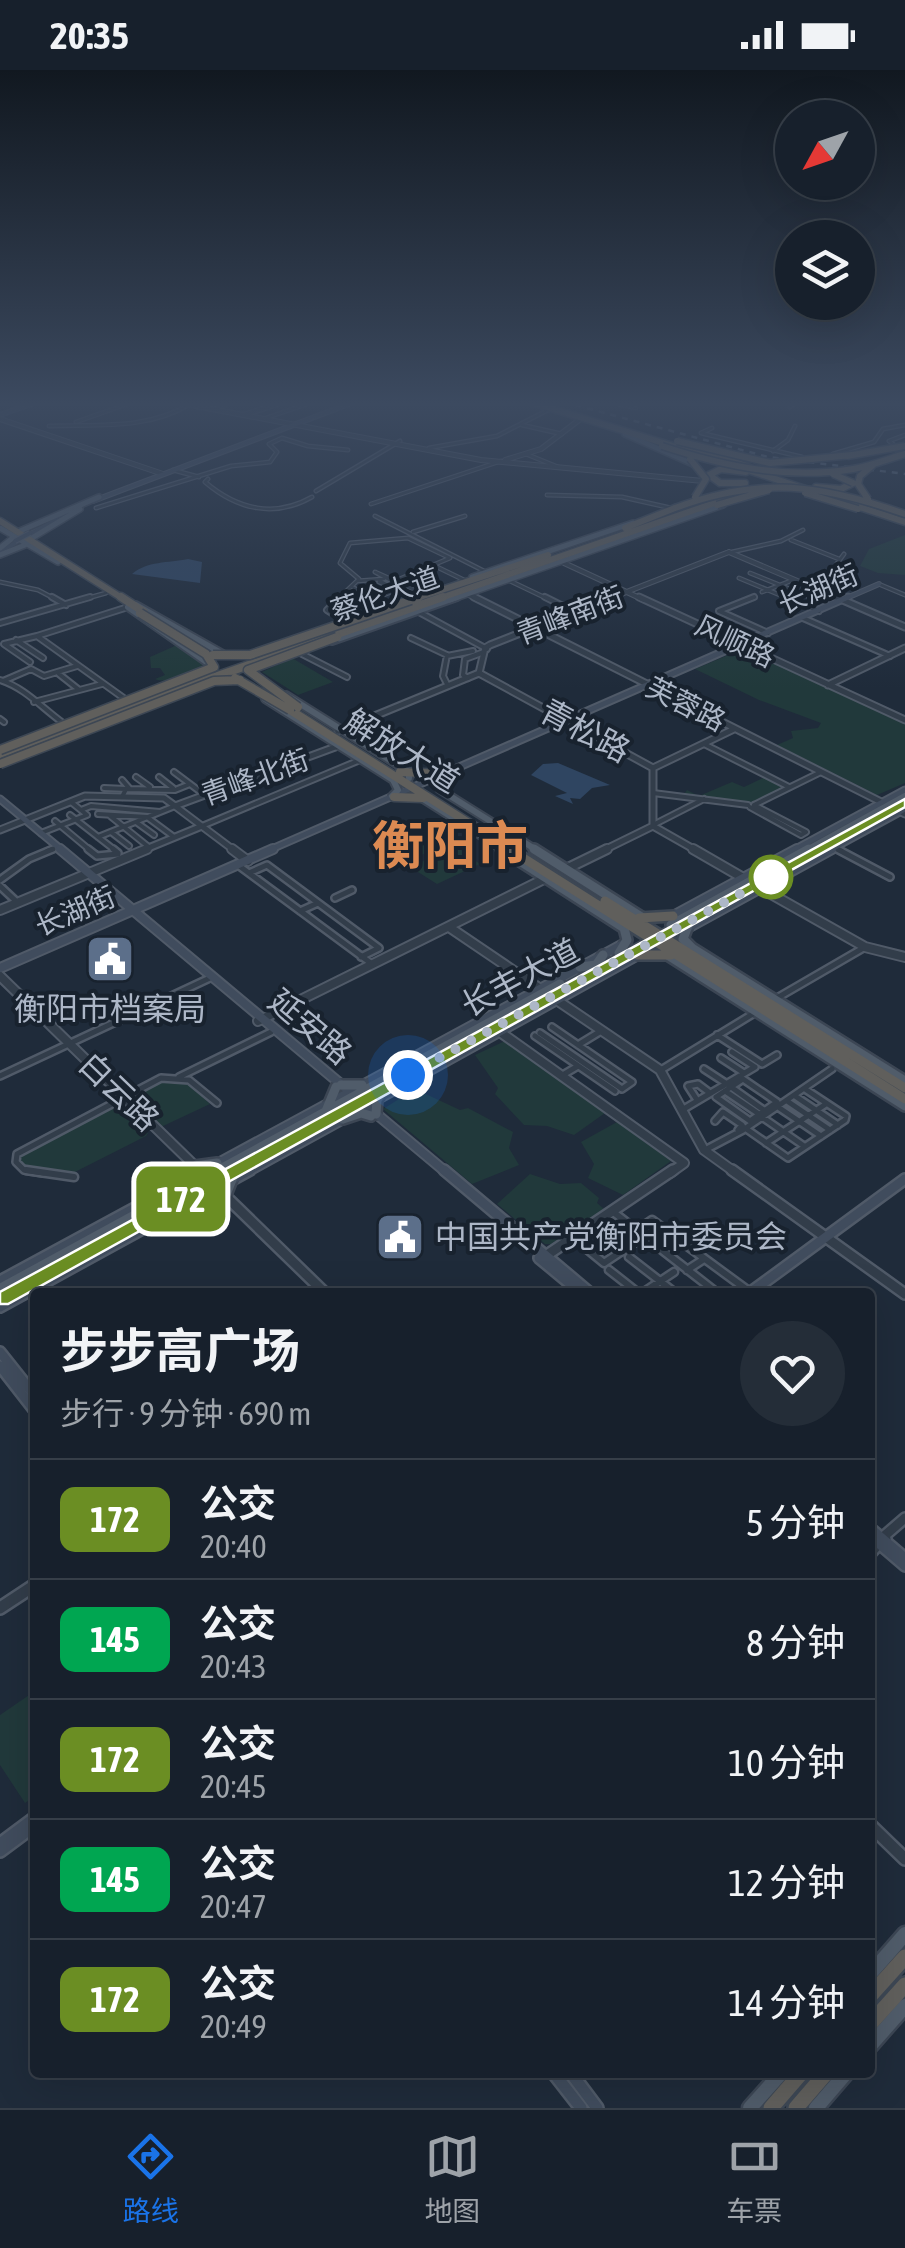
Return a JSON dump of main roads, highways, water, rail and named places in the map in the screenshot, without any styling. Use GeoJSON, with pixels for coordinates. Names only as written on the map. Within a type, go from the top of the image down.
{"type":"FeatureCollection","features":[{"type":"Feature","properties":{"kind":"highway"},"geometry":{"type":"LineString","coordinates":[[673,508],[693,497]]}},
{"type":"Feature","properties":{"kind":"highway"},"geometry":{"type":"LineString","coordinates":[[612,536],[701,497]]}},
{"type":"Feature","properties":{"kind":"highway","name":"蔡伦大道"},"geometry":{"type":"LineString","coordinates":[[0,757],[720,497]]}},
{"type":"Feature","properties":{"kind":"highway"},"geometry":{"type":"LineString","coordinates":[[612,536],[740,497]]}},
{"type":"Feature","properties":{"kind":"highway"},"geometry":{"type":"LineString","coordinates":[[815,497],[905,520]]}},
{"type":"Feature","properties":{"kind":"highway"},"geometry":{"type":"LineString","coordinates":[[826,497],[861,509]]}},
{"type":"Feature","properties":{"kind":"highway"},"geometry":{"type":"LineString","coordinates":[[839,497],[905,520]]}},
{"type":"Feature","properties":{"kind":"highway"},"geometry":{"type":"LineString","coordinates":[[850,497],[882,506]]}},
{"type":"Feature","properties":{"kind":"highway"},"geometry":{"type":"LineString","coordinates":[[866,497],[905,520]]}},
{"type":"Feature","properties":{"kind":"highway"},"geometry":{"type":"LineString","coordinates":[[0,523],[137,609],[208,665]]}},
{"type":"Feature","properties":{"kind":"highway"},"geometry":{"type":"LineString","coordinates":[[612,536],[631,538]]}},
{"type":"Feature","properties":{"kind":"highway","name":"蔡伦大道"},"geometry":{"type":"LineString","coordinates":[[0,757],[195,679],[544,554],[612,536]]}},
{"type":"Feature","properties":{"kind":"highway"},"geometry":{"type":"LineString","coordinates":[[0,757],[256,669],[577,551],[589,554]]}},
{"type":"Feature","properties":{"kind":"highway"},"geometry":{"type":"LineString","coordinates":[[542,568],[577,551]]}},
{"type":"Feature","properties":{"kind":"highway"},"geometry":{"type":"LineString","coordinates":[[208,665],[544,554]]}},
{"type":"Feature","properties":{"kind":"highway"},"geometry":{"type":"LineString","coordinates":[[58,560],[137,609]]}},
{"type":"Feature","properties":{"kind":"highway"},"geometry":{"type":"LineString","coordinates":[[0,757],[208,665],[241,657]]}},
{"type":"Feature","properties":{"kind":"highway","name":"解放大道"},"geometry":{"type":"LineString","coordinates":[[241,657],[256,669],[268,692]]}},
{"type":"Feature","properties":{"kind":"highway","name":"解放大道"},"geometry":{"type":"LineString","coordinates":[[208,665],[217,678],[268,692],[340,730],[434,801],[563,871],[631,917],[679,956],[905,1102]]}},
{"type":"Feature","properties":{"kind":"highway","name":"解放大道"},"geometry":{"type":"LineString","coordinates":[[294,708],[342,747],[411,783],[544,874],[772,1001],[905,1085]]}},
{"type":"Feature","properties":{"kind":"highway"},"geometry":{"type":"LineString","coordinates":[[393,796],[411,783],[444,774]]}},
{"type":"Feature","properties":{"kind":"highway"},"geometry":{"type":"LineString","coordinates":[[631,917],[646,920],[672,916]]}},
{"type":"Feature","properties":{"kind":"highway"},"geometry":{"type":"LineString","coordinates":[[638,956],[679,956]]}},
{"type":"Feature","properties":{"kind":"highway"},"geometry":{"type":"LineString","coordinates":[[749,1000],[756,1012]]}},
{"type":"Feature","properties":{"kind":"highway"},"geometry":{"type":"LineString","coordinates":[[875,1990],[905,1957]]}},
{"type":"Feature","properties":{"kind":"highway"},"geometry":{"type":"LineString","coordinates":[[875,2018],[905,1985]]}},
{"type":"Feature","properties":{"kind":"highway"},"geometry":{"type":"LineString","coordinates":[[770,2108],[797,2078]]}},
{"type":"Feature","properties":{"kind":"highway"},"geometry":{"type":"LineString","coordinates":[[796,2108],[822,2078]]}},
{"type":"Feature","properties":{"kind":"main road"},"geometry":{"type":"LineString","coordinates":[[0,551],[15,540],[107,497]]}},
{"type":"Feature","properties":{"kind":"main road"},"geometry":{"type":"LineString","coordinates":[[20,530],[107,497]]}},
{"type":"Feature","properties":{"kind":"main road"},"geometry":{"type":"LineString","coordinates":[[544,554],[673,508],[690,497]]}},
{"type":"Feature","properties":{"kind":"main road"},"geometry":{"type":"LineString","coordinates":[[523,573],[589,554],[739,497]]}},
{"type":"Feature","properties":{"kind":"main road"},"geometry":{"type":"LineString","coordinates":[[0,523],[31,535],[58,560]]}},
{"type":"Feature","properties":{"kind":"main road"},"geometry":{"type":"LineString","coordinates":[[0,523],[15,540],[58,560]]}},
{"type":"Feature","properties":{"kind":"main road"},"geometry":{"type":"LineString","coordinates":[[0,551],[26,545]]}},
{"type":"Feature","properties":{"kind":"main road"},"geometry":{"type":"LineString","coordinates":[[137,609],[217,653],[241,657],[488,572]]}},
{"type":"Feature","properties":{"kind":"main road","name":"长湖街"},"geometry":{"type":"LineString","coordinates":[[411,783],[444,774],[881,585]]}},
{"type":"Feature","properties":{"kind":"main road","name":"长湖街"},"geometry":{"type":"LineString","coordinates":[[743,644],[844,600]]}},
{"type":"Feature","properties":{"kind":"main road"},"geometry":{"type":"LineString","coordinates":[[0,757],[63,723],[208,665],[137,609]]}},
{"type":"Feature","properties":{"kind":"main road"},"geometry":{"type":"LineString","coordinates":[[256,669],[341,636]]}},
{"type":"Feature","properties":{"kind":"main road"},"geometry":{"type":"LineString","coordinates":[[256,669],[340,730]]}},
{"type":"Feature","properties":{"kind":"main road"},"geometry":{"type":"LineString","coordinates":[[225,680],[361,760],[411,783]]}},
{"type":"Feature","properties":{"kind":"main road"},"geometry":{"type":"LineString","coordinates":[[444,774],[437,783],[439,789],[478,826],[624,928],[627,933],[619,953]]}},
{"type":"Feature","properties":{"kind":"main road"},"geometry":{"type":"LineString","coordinates":[[393,796],[411,783]]}},
{"type":"Feature","properties":{"kind":"main road","name":"长湖街"},"geometry":{"type":"LineString","coordinates":[[0,973],[130,911],[393,796]]}},
{"type":"Feature","properties":{"kind":"main road","name":"延安路"},"geometry":{"type":"LineString","coordinates":[[0,802],[86,874]]}},
{"type":"Feature","properties":{"kind":"main road","name":"长丰大道"},"geometry":{"type":"LineString","coordinates":[[0,1298],[325,1112],[385,1088],[424,1058],[505,1022],[619,953],[687,925],[752,883],[832,846],[898,805]]}},
{"type":"Feature","properties":{"kind":"main road","name":"长丰大道"},"geometry":{"type":"LineString","coordinates":[[0,1289],[173,1195],[238,1168],[424,1058],[586,977],[898,805]]}},
{"type":"Feature","properties":{"kind":"main road","name":"延安路"},"geometry":{"type":"LineString","coordinates":[[23,821],[576,1288]]}},
{"type":"Feature","properties":{"kind":"main road","name":"长湖街"},"geometry":{"type":"LineString","coordinates":[[130,911],[247,860]]}},
{"type":"Feature","properties":{"kind":"main road"},"geometry":{"type":"LineString","coordinates":[[563,871],[646,920]]}},
{"type":"Feature","properties":{"kind":"main road"},"geometry":{"type":"LineString","coordinates":[[672,916],[752,883]]}},
{"type":"Feature","properties":{"kind":"main road"},"geometry":{"type":"LineString","coordinates":[[687,925],[683,939],[692,948],[772,1001]]}},
{"type":"Feature","properties":{"kind":"main road"},"geometry":{"type":"LineString","coordinates":[[34,1288],[197,1198],[217,1163],[334,1100],[376,1100],[500,1032],[580,967],[625,942]]}},
{"type":"Feature","properties":{"kind":"main road"},"geometry":{"type":"LineString","coordinates":[[664,953],[905,1102]]}},
{"type":"Feature","properties":{"kind":"main road"},"geometry":{"type":"LineString","coordinates":[[580,967],[596,965],[603,955]]}},
{"type":"Feature","properties":{"kind":"main road"},"geometry":{"type":"LineString","coordinates":[[0,1281],[186,1180],[228,1181],[361,1113],[355,1100],[362,1085],[408,1060],[424,1058],[548,995],[638,956]]}},
{"type":"Feature","properties":{"kind":"main road"},"geometry":{"type":"LineString","coordinates":[[586,977],[615,968]]}},
{"type":"Feature","properties":{"kind":"main road","name":"延安路"},"geometry":{"type":"LineString","coordinates":[[260,1020],[355,1100]]}},
{"type":"Feature","properties":{"kind":"main road"},"geometry":{"type":"LineString","coordinates":[[500,1032],[505,1022]]}},
{"type":"Feature","properties":{"kind":"main road"},"geometry":{"type":"LineString","coordinates":[[478,1036],[500,1032]]}},
{"type":"Feature","properties":{"kind":"main road"},"geometry":{"type":"LineString","coordinates":[[376,1100],[385,1088]]}},
{"type":"Feature","properties":{"kind":"main road"},"geometry":{"type":"LineString","coordinates":[[325,1112],[334,1100]]}},
{"type":"Feature","properties":{"kind":"main road"},"geometry":{"type":"LineString","coordinates":[[228,1181],[238,1168]]}},
{"type":"Feature","properties":{"kind":"main road"},"geometry":{"type":"LineString","coordinates":[[173,1195],[186,1180]]}},
{"type":"Feature","properties":{"kind":"main road"},"geometry":{"type":"LineString","coordinates":[[759,1288],[905,1181]]}},
{"type":"Feature","properties":{"kind":"main road"},"geometry":{"type":"LineString","coordinates":[[132,1210],[156,1204]]}},
{"type":"Feature","properties":{"kind":"main road","name":"延安路"},"geometry":{"type":"LineString","coordinates":[[543,1258],[583,1288]]}},
{"type":"Feature","properties":{"kind":"main road"},"geometry":{"type":"LineString","coordinates":[[0,1307],[30,1290]]}},
{"type":"Feature","properties":{"kind":"main road"},"geometry":{"type":"LineString","coordinates":[[0,1352],[30,1390]]}},
{"type":"Feature","properties":{"kind":"main road"},"geometry":{"type":"LineString","coordinates":[[0,1366],[30,1405]]}},
{"type":"Feature","properties":{"kind":"main road"},"geometry":{"type":"LineString","coordinates":[[875,1545],[905,1558]]}},
{"type":"Feature","properties":{"kind":"main road"},"geometry":{"type":"LineString","coordinates":[[875,1546],[905,1566]]}},
{"type":"Feature","properties":{"kind":"main road"},"geometry":{"type":"LineString","coordinates":[[0,1847],[30,1825]]}},
{"type":"Feature","properties":{"kind":"main road"},"geometry":{"type":"LineString","coordinates":[[875,1968],[905,1934]]}},
{"type":"Feature","properties":{"kind":"main road"},"geometry":{"type":"LineString","coordinates":[[875,2040],[905,2006]]}},
{"type":"Feature","properties":{"kind":"main road"},"geometry":{"type":"LineString","coordinates":[[558,2078],[581,2108]]}},
{"type":"Feature","properties":{"kind":"main road"},"geometry":{"type":"LineString","coordinates":[[574,2078],[597,2108]]}},
{"type":"Feature","properties":{"kind":"main road"},"geometry":{"type":"LineString","coordinates":[[750,2108],[777,2078]]}},
{"type":"Feature","properties":{"kind":"main road"},"geometry":{"type":"LineString","coordinates":[[816,2108],[842,2078]]}},
{"type":"Feature","properties":{"kind":"water"},"geometry":{"type":"Polygon","coordinates":[[[188,559],[202,562],[200,583],[132,574],[151,565],[188,559]]]}},
{"type":"Feature","properties":{"kind":"water"},"geometry":{"type":"Polygon","coordinates":[[[558,763],[610,785],[592,788],[580,799],[570,798],[573,804],[555,796],[567,793],[531,775],[543,764],[558,763]]]}},
{"type":"Feature","properties":{"kind":"place","name":"衡阳市档案局"},"geometry":{"type":"Point","coordinates":[110,959]}},
{"type":"Feature","properties":{"kind":"place","name":"中国共产党衡阳市委员会"},"geometry":{"type":"Point","coordinates":[400,1237]}},
{"type":"Feature","properties":{"kind":"district","name":"衡阳市"},"geometry":{"type":"Point","coordinates":[450,846]}}]}
